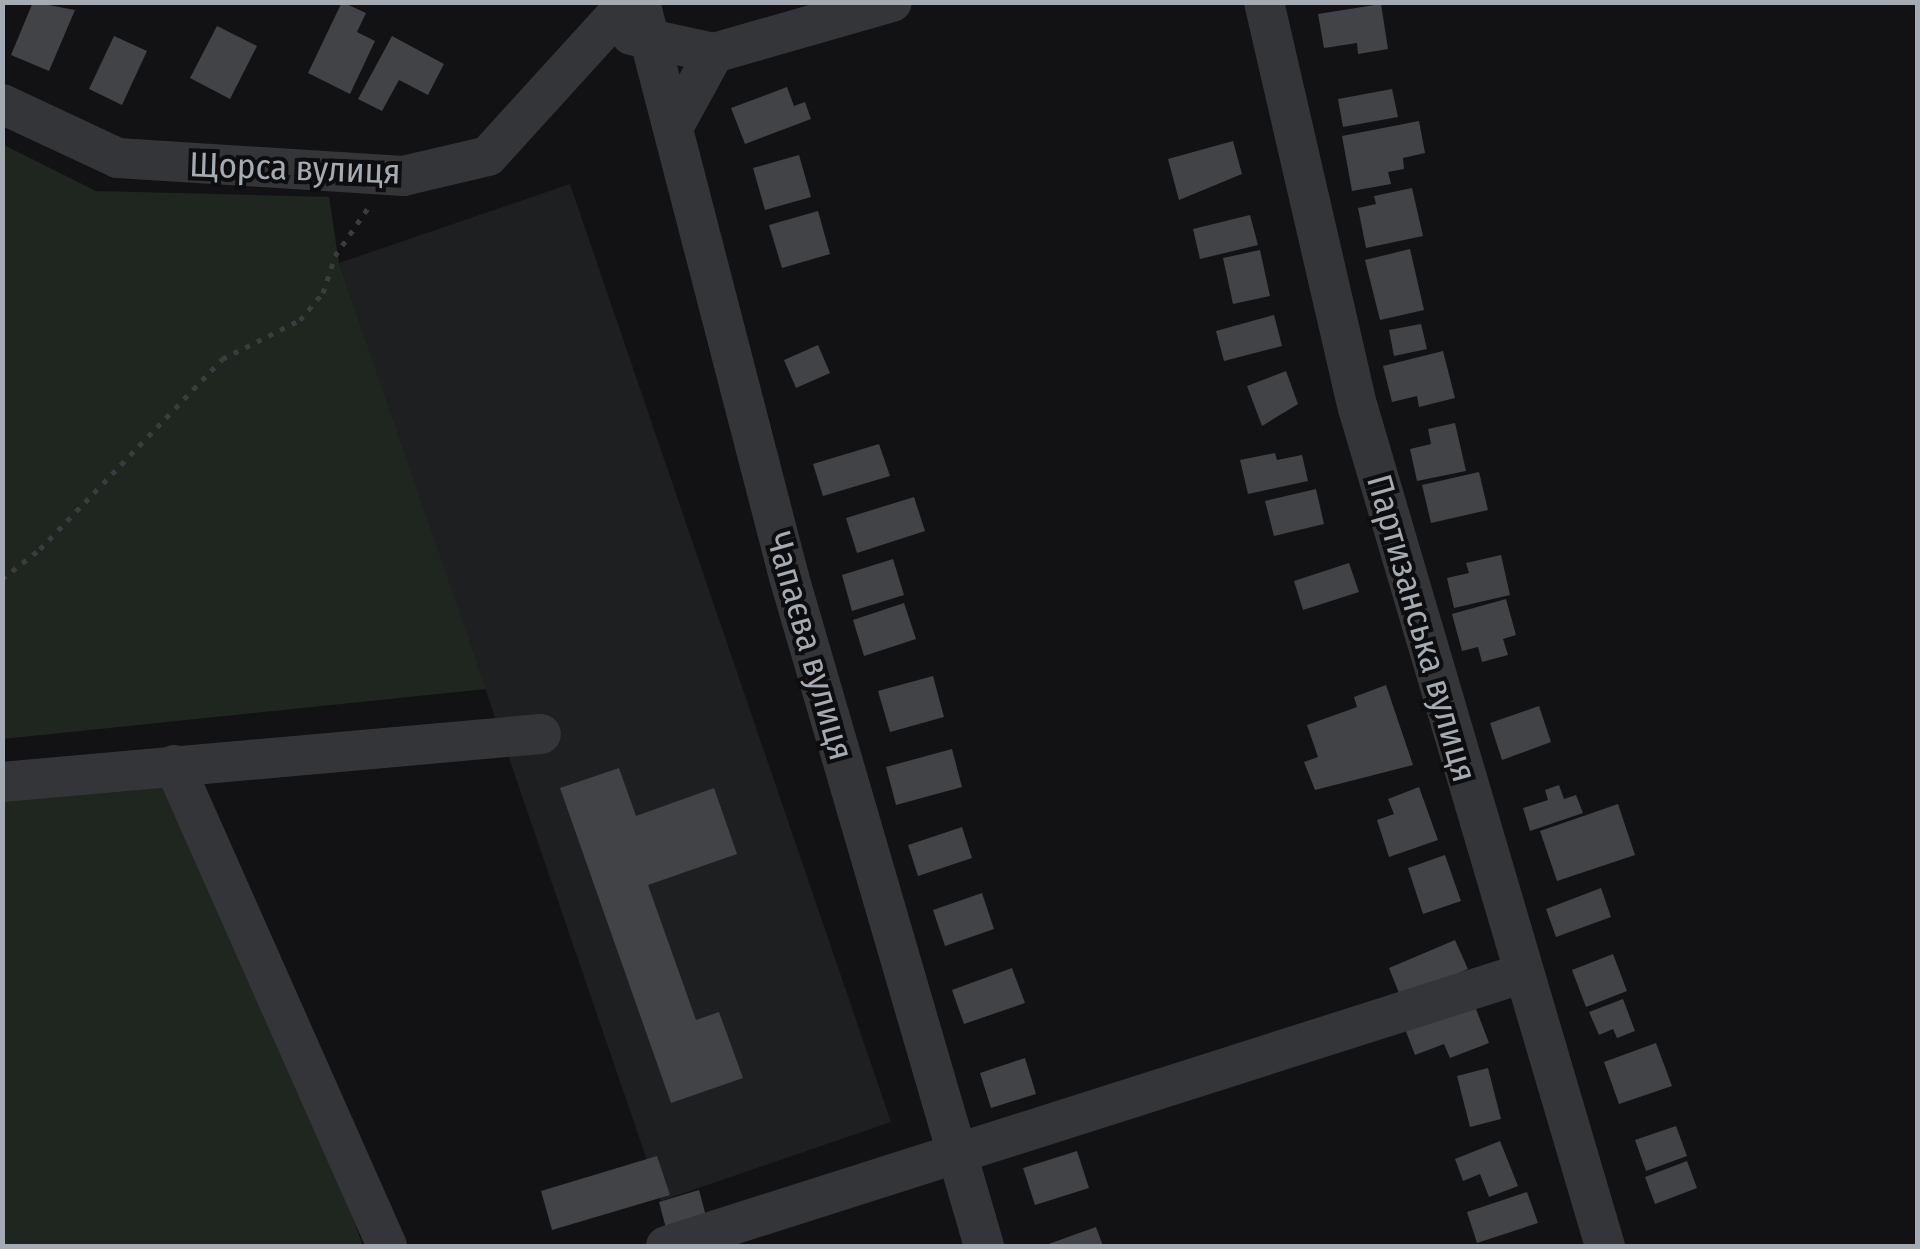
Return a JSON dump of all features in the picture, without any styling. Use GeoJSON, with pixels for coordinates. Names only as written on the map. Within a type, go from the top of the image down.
{"type":"FeatureCollection","features":[{"type":"Feature","properties":{"kind":"street","name":"Чапаєва вулиця"},"geometry":{"type":"LineString","coordinates":[[640,2],[789,576],[984,1246]]}},
{"type":"Feature","properties":{"kind":"street","name":"Щорса вулиця"},"geometry":{"type":"LineString","coordinates":[[2,104],[118,158],[403,176],[488,156],[618,15],[652,42],[714,53],[892,2]]}},
{"type":"Feature","properties":{"kind":"street","name":"Партизанська вулиця"},"geometry":{"type":"LineString","coordinates":[[1264,2],[1358,408],[1605,1246]]}},
{"type":"Feature","properties":{"kind":"street"},"geometry":{"type":"LineString","coordinates":[[674,126],[714,53]]}},
{"type":"Feature","properties":{"kind":"street"},"geometry":{"type":"LineString","coordinates":[[2,782],[541,734]]}},
{"type":"Feature","properties":{"kind":"street"},"geometry":{"type":"LineString","coordinates":[[174,765],[387,1246]]}},
{"type":"Feature","properties":{"kind":"street"},"geometry":{"type":"LineString","coordinates":[[666,1246],[957,1159],[1524,974]]}},
{"type":"Feature","properties":{"kind":"path"},"geometry":{"type":"LineString","coordinates":[[2,580],[40,549],[222,360],[300,320],[323,293],[335,256],[372,202],[403,176]]}},
{"type":"Feature","properties":{"kind":"shaded area"},"geometry":{"type":"Polygon","coordinates":[[[2,144],[96,191],[329,197],[339,263],[486,689],[3,739],[2,144]]]}},
{"type":"Feature","properties":{"kind":"shaded area"},"geometry":{"type":"Polygon","coordinates":[[[570,184],[891,1122],[661,1201],[339,263],[570,184]]]}},
{"type":"Feature","properties":{"kind":"shaded area"},"geometry":{"type":"Polygon","coordinates":[[[165,781],[363,1246],[3,1246],[3,796],[165,781]]]}},
{"type":"Feature","properties":{"kind":"building"},"geometry":{"type":"Polygon","coordinates":[[[33,2],[75,10],[49,71],[11,55],[33,2]]]}},
{"type":"Feature","properties":{"kind":"building"},"geometry":{"type":"Polygon","coordinates":[[[342,2],[366,13],[357,32],[375,41],[350,94],[308,73],[342,2]]]}},
{"type":"Feature","properties":{"kind":"building"},"geometry":{"type":"Polygon","coordinates":[[[1381,4],[1388,49],[1358,54],[1357,43],[1324,48],[1318,14],[1381,4]]]}},
{"type":"Feature","properties":{"kind":"building"},"geometry":{"type":"Polygon","coordinates":[[[217,26],[257,46],[230,99],[190,78],[217,26]]]}},
{"type":"Feature","properties":{"kind":"building"},"geometry":{"type":"Polygon","coordinates":[[[114,36],[147,51],[122,105],[89,89],[114,36]]]}},
{"type":"Feature","properties":{"kind":"building"},"geometry":{"type":"Polygon","coordinates":[[[392,36],[444,64],[428,95],[399,80],[382,111],[358,99],[392,36]]]}},
{"type":"Feature","properties":{"kind":"building"},"geometry":{"type":"Polygon","coordinates":[[[787,87],[794,106],[805,102],[811,119],[745,144],[731,108],[787,87]]]}},
{"type":"Feature","properties":{"kind":"building"},"geometry":{"type":"Polygon","coordinates":[[[1392,89],[1398,117],[1343,127],[1338,99],[1392,89]]]}},
{"type":"Feature","properties":{"kind":"building"},"geometry":{"type":"Polygon","coordinates":[[[1419,121],[1425,153],[1403,158],[1404,169],[1388,172],[1391,184],[1352,191],[1342,136],[1419,121]]]}},
{"type":"Feature","properties":{"kind":"building"},"geometry":{"type":"Polygon","coordinates":[[[1233,141],[1242,174],[1179,200],[1168,159],[1233,141]]]}},
{"type":"Feature","properties":{"kind":"building"},"geometry":{"type":"Polygon","coordinates":[[[799,155],[811,197],[765,210],[753,168],[799,155]]]}},
{"type":"Feature","properties":{"kind":"building"},"geometry":{"type":"Polygon","coordinates":[[[1412,188],[1423,236],[1366,248],[1358,208],[1376,204],[1374,196],[1412,188]]]}},
{"type":"Feature","properties":{"kind":"building"},"geometry":{"type":"Polygon","coordinates":[[[818,211],[830,254],[782,268],[769,225],[818,211]]]}},
{"type":"Feature","properties":{"kind":"building"},"geometry":{"type":"Polygon","coordinates":[[[1250,215],[1258,245],[1200,259],[1193,229],[1250,215]]]}},
{"type":"Feature","properties":{"kind":"building"},"geometry":{"type":"Polygon","coordinates":[[[1410,249],[1424,310],[1380,320],[1365,260],[1410,249]]]}},
{"type":"Feature","properties":{"kind":"building"},"geometry":{"type":"Polygon","coordinates":[[[1260,250],[1270,296],[1233,304],[1223,258],[1260,250]]]}},
{"type":"Feature","properties":{"kind":"building"},"geometry":{"type":"Polygon","coordinates":[[[1274,315],[1282,346],[1224,361],[1216,331],[1274,315]]]}},
{"type":"Feature","properties":{"kind":"building"},"geometry":{"type":"Polygon","coordinates":[[[1421,324],[1427,349],[1394,356],[1389,330],[1421,324]]]}},
{"type":"Feature","properties":{"kind":"building"},"geometry":{"type":"Polygon","coordinates":[[[818,345],[830,373],[796,388],[784,360],[818,345]]]}},
{"type":"Feature","properties":{"kind":"building"},"geometry":{"type":"Polygon","coordinates":[[[1443,351],[1455,398],[1419,407],[1417,396],[1392,402],[1383,366],[1443,351]]]}},
{"type":"Feature","properties":{"kind":"building"},"geometry":{"type":"Polygon","coordinates":[[[1286,371],[1298,404],[1262,426],[1247,386],[1286,371]]]}},
{"type":"Feature","properties":{"kind":"building"},"geometry":{"type":"Polygon","coordinates":[[[1455,423],[1466,471],[1417,481],[1410,449],[1431,444],[1428,429],[1455,423]]]}},
{"type":"Feature","properties":{"kind":"building"},"geometry":{"type":"Polygon","coordinates":[[[879,444],[890,476],[823,496],[813,464],[879,444]]]}},
{"type":"Feature","properties":{"kind":"building"},"geometry":{"type":"Polygon","coordinates":[[[1275,453],[1277,460],[1302,455],[1308,481],[1248,494],[1240,460],[1275,453]]]}},
{"type":"Feature","properties":{"kind":"building"},"geometry":{"type":"Polygon","coordinates":[[[1479,472],[1488,510],[1431,523],[1422,485],[1479,472]]]}},
{"type":"Feature","properties":{"kind":"building"},"geometry":{"type":"Polygon","coordinates":[[[1316,489],[1324,524],[1274,536],[1265,501],[1316,489]]]}},
{"type":"Feature","properties":{"kind":"building"},"geometry":{"type":"Polygon","coordinates":[[[914,497],[925,531],[857,553],[846,518],[914,497]]]}},
{"type":"Feature","properties":{"kind":"building"},"geometry":{"type":"Polygon","coordinates":[[[1501,555],[1510,595],[1454,608],[1447,578],[1469,573],[1466,563],[1501,555]]]}},
{"type":"Feature","properties":{"kind":"building"},"geometry":{"type":"Polygon","coordinates":[[[893,559],[904,595],[852,611],[842,575],[893,559]]]}},
{"type":"Feature","properties":{"kind":"building"},"geometry":{"type":"Polygon","coordinates":[[[1349,563],[1359,592],[1303,610],[1294,581],[1349,563]]]}},
{"type":"Feature","properties":{"kind":"building"},"geometry":{"type":"Polygon","coordinates":[[[1506,599],[1516,635],[1503,639],[1508,655],[1482,662],[1478,647],[1462,651],[1452,614],[1506,599]]]}},
{"type":"Feature","properties":{"kind":"building"},"geometry":{"type":"Polygon","coordinates":[[[904,603],[916,639],[864,656],[853,620],[904,603]]]}},
{"type":"Feature","properties":{"kind":"building"},"geometry":{"type":"Polygon","coordinates":[[[933,676],[944,717],[890,732],[878,691],[933,676]]]}},
{"type":"Feature","properties":{"kind":"building"},"geometry":{"type":"Polygon","coordinates":[[[1386,685],[1413,765],[1315,790],[1304,762],[1318,757],[1307,725],[1357,707],[1354,697],[1386,685]]]}},
{"type":"Feature","properties":{"kind":"building"},"geometry":{"type":"Polygon","coordinates":[[[1539,706],[1551,742],[1502,760],[1490,723],[1539,706]]]}},
{"type":"Feature","properties":{"kind":"building"},"geometry":{"type":"Polygon","coordinates":[[[952,749],[962,787],[896,805],[886,767],[952,749]]]}},
{"type":"Feature","properties":{"kind":"building"},"geometry":{"type":"Polygon","coordinates":[[[619,768],[636,816],[714,788],[737,854],[648,885],[696,1020],[719,1012],[743,1078],[671,1103],[560,788],[619,768]]]}},
{"type":"Feature","properties":{"kind":"building"},"geometry":{"type":"Polygon","coordinates":[[[1559,785],[1564,799],[1576,795],[1583,813],[1530,831],[1523,808],[1548,800],[1545,790],[1559,785]]]}},
{"type":"Feature","properties":{"kind":"building"},"geometry":{"type":"Polygon","coordinates":[[[1419,787],[1438,840],[1389,857],[1377,820],[1394,814],[1388,799],[1419,787]]]}},
{"type":"Feature","properties":{"kind":"building"},"geometry":{"type":"Polygon","coordinates":[[[1618,804],[1635,855],[1557,881],[1540,831],[1618,804]]]}},
{"type":"Feature","properties":{"kind":"building"},"geometry":{"type":"Polygon","coordinates":[[[962,827],[972,858],[918,876],[908,845],[962,827]]]}},
{"type":"Feature","properties":{"kind":"building"},"geometry":{"type":"Polygon","coordinates":[[[1445,855],[1461,901],[1423,914],[1408,868],[1445,855]]]}},
{"type":"Feature","properties":{"kind":"building"},"geometry":{"type":"Polygon","coordinates":[[[1601,888],[1611,917],[1556,937],[1546,909],[1601,888]]]}},
{"type":"Feature","properties":{"kind":"building"},"geometry":{"type":"Polygon","coordinates":[[[982,893],[994,929],[945,946],[933,910],[982,893]]]}},
{"type":"Feature","properties":{"kind":"building"},"geometry":{"type":"Polygon","coordinates":[[[1455,940],[1468,969],[1401,998],[1389,968],[1455,940]]]}},
{"type":"Feature","properties":{"kind":"building"},"geometry":{"type":"Polygon","coordinates":[[[1613,954],[1627,991],[1586,1007],[1572,970],[1613,954]]]}},
{"type":"Feature","properties":{"kind":"building"},"geometry":{"type":"Polygon","coordinates":[[[1012,968],[1025,1003],[964,1024],[952,990],[1012,968]]]}},
{"type":"Feature","properties":{"kind":"building"},"geometry":{"type":"Polygon","coordinates":[[[1623,999],[1635,1031],[1617,1038],[1613,1029],[1599,1035],[1589,1012],[1623,999]]]}},
{"type":"Feature","properties":{"kind":"building"},"geometry":{"type":"Polygon","coordinates":[[[1473,1001],[1489,1043],[1450,1058],[1444,1044],[1415,1055],[1405,1029],[1473,1001]]]}},
{"type":"Feature","properties":{"kind":"building"},"geometry":{"type":"Polygon","coordinates":[[[1656,1043],[1672,1086],[1619,1104],[1604,1062],[1656,1043]]]}},
{"type":"Feature","properties":{"kind":"building"},"geometry":{"type":"Polygon","coordinates":[[[1025,1058],[1036,1094],[991,1108],[980,1073],[1025,1058]]]}},
{"type":"Feature","properties":{"kind":"building"},"geometry":{"type":"Polygon","coordinates":[[[1488,1068],[1501,1119],[1470,1127],[1457,1076],[1488,1068]]]}},
{"type":"Feature","properties":{"kind":"building"},"geometry":{"type":"Polygon","coordinates":[[[1676,1126],[1687,1156],[1646,1171],[1635,1140],[1676,1126]]]}},
{"type":"Feature","properties":{"kind":"building"},"geometry":{"type":"Polygon","coordinates":[[[1500,1141],[1518,1186],[1489,1197],[1480,1174],[1463,1181],[1455,1159],[1500,1141]]]}},
{"type":"Feature","properties":{"kind":"building"},"geometry":{"type":"Polygon","coordinates":[[[1077,1151],[1089,1188],[1035,1205],[1023,1168],[1077,1151]]]}},
{"type":"Feature","properties":{"kind":"building"},"geometry":{"type":"Polygon","coordinates":[[[657,1156],[670,1195],[552,1230],[541,1191],[657,1156]]]}},
{"type":"Feature","properties":{"kind":"building"},"geometry":{"type":"Polygon","coordinates":[[[1687,1161],[1697,1188],[1655,1204],[1645,1177],[1687,1161]]]}},
{"type":"Feature","properties":{"kind":"building"},"geometry":{"type":"Polygon","coordinates":[[[699,1190],[707,1220],[667,1232],[659,1202],[699,1190]]]}},
{"type":"Feature","properties":{"kind":"building"},"geometry":{"type":"Polygon","coordinates":[[[1527,1192],[1538,1223],[1477,1243],[1467,1212],[1527,1192]]]}},
{"type":"Feature","properties":{"kind":"building"},"geometry":{"type":"Polygon","coordinates":[[[1096,1227],[1103,1246],[1043,1246],[1096,1227]]]}}]}
